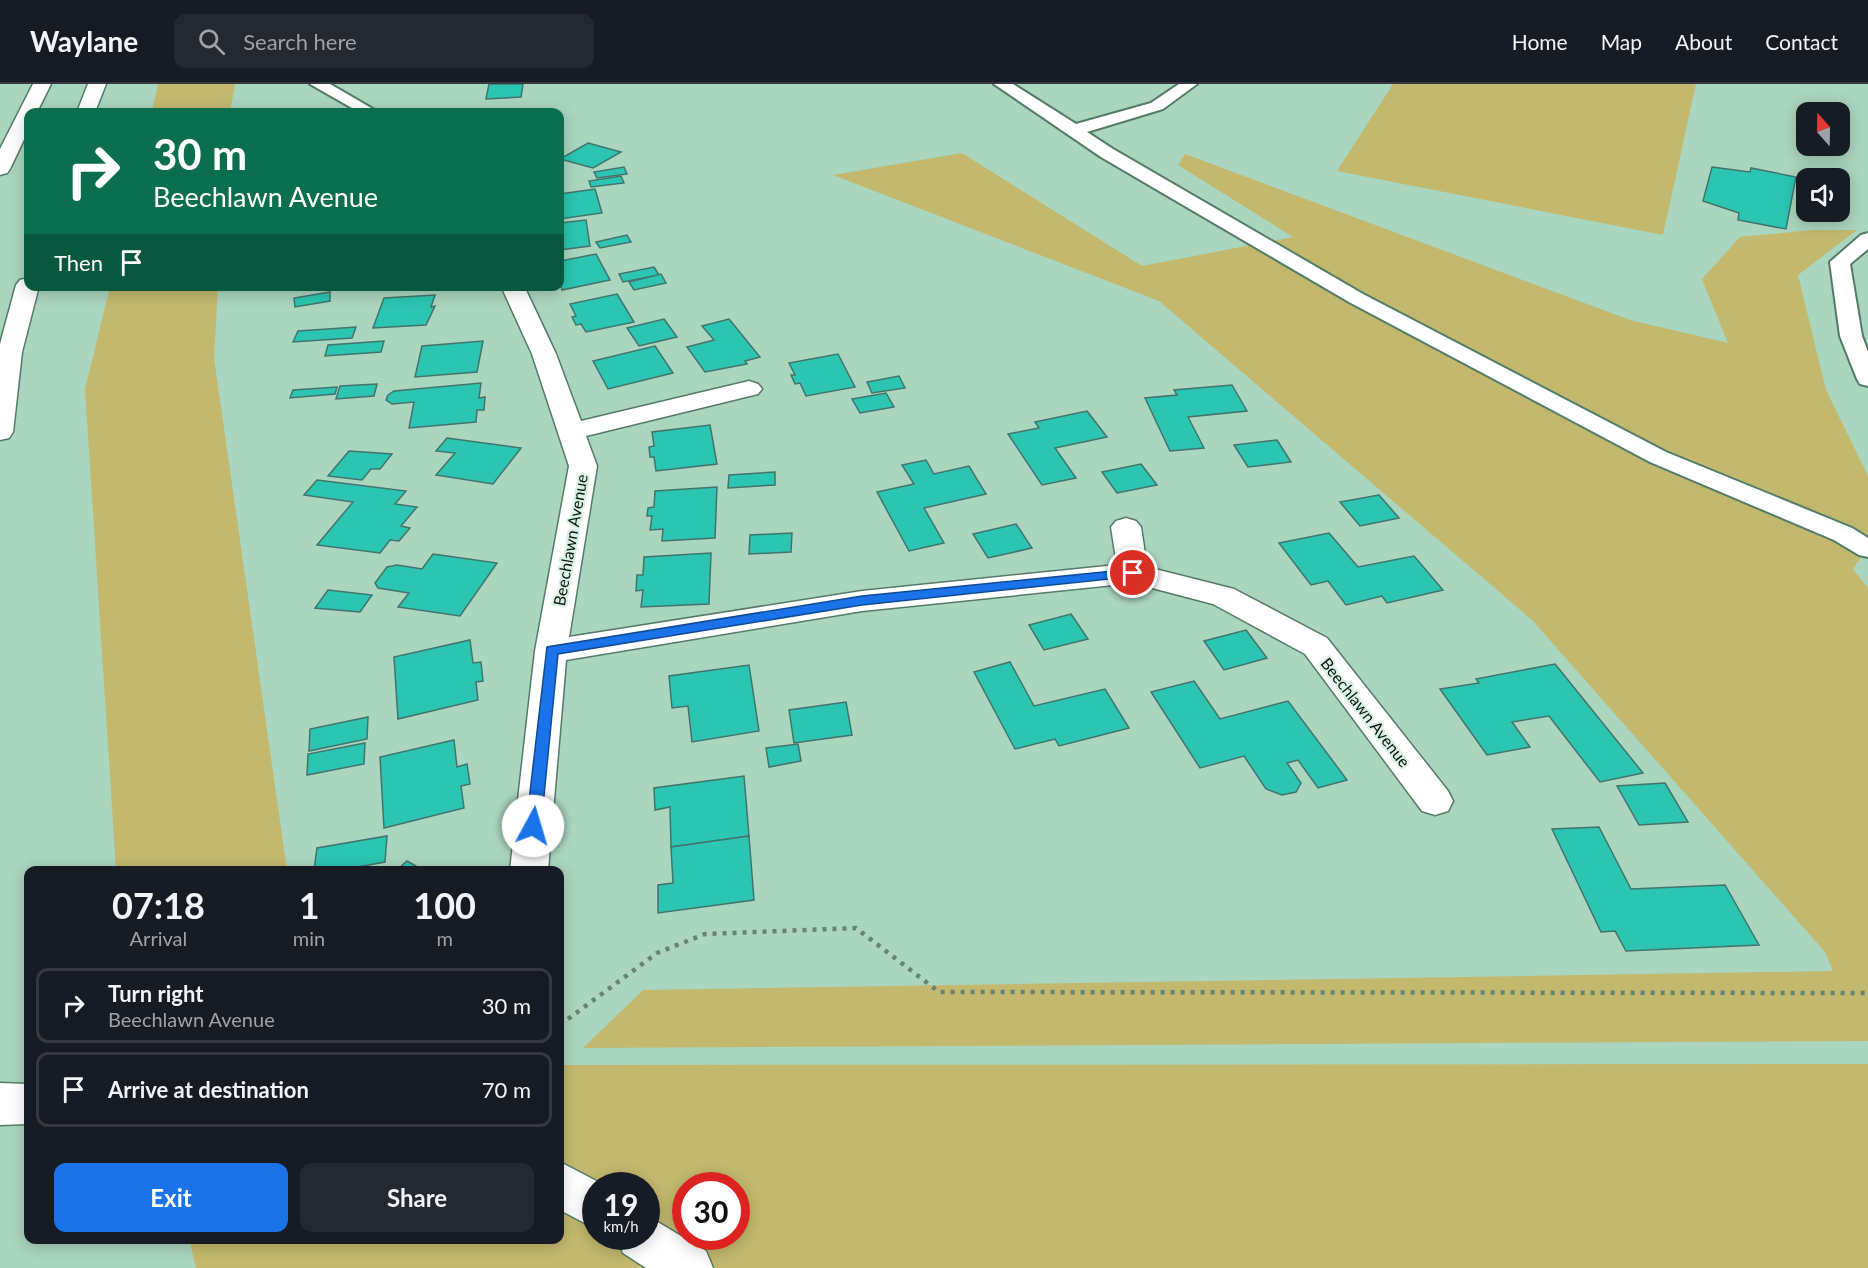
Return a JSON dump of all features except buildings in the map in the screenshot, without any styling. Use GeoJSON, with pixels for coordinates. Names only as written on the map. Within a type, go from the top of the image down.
{"type":"FeatureCollection","features":[{"type":"Feature","properties":{"kind":"main road"},"geometry":{"type":"LineString","coordinates":[[30,108],[42,84]]}},
{"type":"Feature","properties":{"kind":"main road"},"geometry":{"type":"LineString","coordinates":[[88,108],[97,84]]}},
{"type":"Feature","properties":{"kind":"main road"},"geometry":{"type":"LineString","coordinates":[[0,169],[24,120]]}},
{"type":"Feature","properties":{"kind":"main road"},"geometry":{"type":"LineString","coordinates":[[0,432],[10,352],[26,291]]}},
{"type":"Feature","properties":{"kind":"main road","name":"Beechlawn Avenue"},"geometry":{"type":"LineString","coordinates":[[514,291],[544,354],[583,466],[551,651],[529,866]]}},
{"type":"Feature","properties":{"kind":"main road"},"geometry":{"type":"LineString","coordinates":[[571,431],[749,389]]}},
{"type":"Feature","properties":{"kind":"main road"},"geometry":{"type":"LineString","coordinates":[[1126,527],[1133,573]]}},
{"type":"Feature","properties":{"kind":"main road","name":"Beechlawn Avenue"},"geometry":{"type":"LineString","coordinates":[[551,651],[862,601],[1133,573],[1223,596],[1316,646],[1435,801]]}},
{"type":"Feature","properties":{"kind":"main road"},"geometry":{"type":"LineString","coordinates":[[0,1104],[24,1104]]}},
{"type":"Feature","properties":{"kind":"main road"},"geometry":{"type":"LineString","coordinates":[[564,1187],[582,1198]]}},
{"type":"Feature","properties":{"kind":"main road"},"geometry":{"type":"LineString","coordinates":[[660,1249],[689,1268]]}},
{"type":"Feature","properties":{"kind":"lane"},"geometry":{"type":"LineString","coordinates":[[318,84],[363,108]]}},
{"type":"Feature","properties":{"kind":"lane"},"geometry":{"type":"LineString","coordinates":[[1002,84],[1029,99],[1107,153],[1356,298],[1658,457],[1843,534],[1868,549]]}},
{"type":"Feature","properties":{"kind":"lane"},"geometry":{"type":"LineString","coordinates":[[1073,129],[1111,121],[1157,105],[1189,84]]}},
{"type":"Feature","properties":{"kind":"lane"},"geometry":{"type":"LineString","coordinates":[[1868,239],[1840,262],[1851,336],[1868,379]]}},
{"type":"Feature","properties":{"kind":"lane"},"geometry":{"type":"LineString","coordinates":[[1845,296],[1868,300]]}},
{"type":"Feature","properties":{"kind":"path"},"geometry":{"type":"LineString","coordinates":[[564,1021],[657,953],[705,934],[856,928],[939,992],[1868,993]]}},
{"type":"Feature","properties":{"kind":"shaded area"},"geometry":{"type":"Polygon","coordinates":[[[158,84],[235,84],[231,108],[153,108],[158,84]]]}},
{"type":"Feature","properties":{"kind":"shaded area"},"geometry":{"type":"Polygon","coordinates":[[[1393,84],[1696,84],[1663,235],[1337,171],[1393,84]]]}},
{"type":"Feature","properties":{"kind":"shaded area"},"geometry":{"type":"Polygon","coordinates":[[[962,153],[1142,266],[1293,237],[1178,165],[1185,154],[1630,320],[1728,343],[1702,279],[1740,237],[1813,230],[1857,230],[1798,275],[1826,390],[1868,476],[1868,546],[1853,569],[1868,588],[1868,1041],[583,1048],[643,990],[1833,971],[1825,952],[1532,620],[1159,301],[833,175],[962,153]]]}},
{"type":"Feature","properties":{"kind":"shaded area"},"geometry":{"type":"Polygon","coordinates":[[[109,291],[218,291],[214,358],[286,866],[116,866],[85,389],[109,291]]]}},
{"type":"Feature","properties":{"kind":"shaded area"},"geometry":{"type":"Polygon","coordinates":[[[1868,1064],[1868,1268],[196,1268],[190,1244],[564,1244],[564,1065],[1868,1064]]]}},
{"type":"Feature","properties":{"kind":"route"},"geometry":{"type":"LineString","coordinates":[[533,826],[551,651],[862,601],[1133,573]]}}]}
